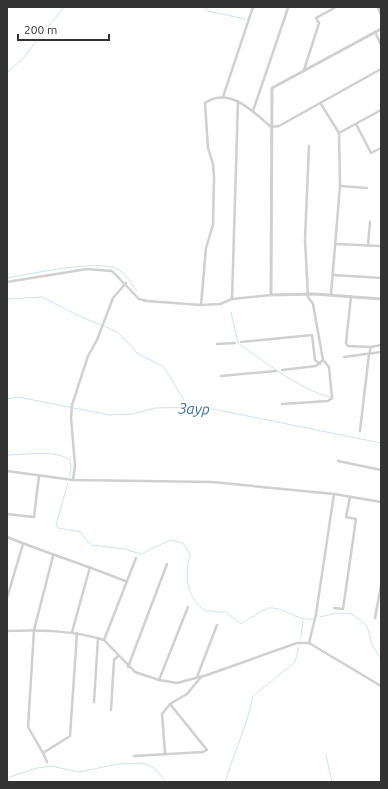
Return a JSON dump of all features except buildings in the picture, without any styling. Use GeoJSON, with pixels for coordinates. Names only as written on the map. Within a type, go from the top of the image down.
{"type":"FeatureCollection","features":[{"type":"Feature","properties":{"kind":"street"},"geometry":{"type":"LineString","coordinates":[[223,97],[253,7]]}},
{"type":"Feature","properties":{"kind":"street"},"geometry":{"type":"LineString","coordinates":[[304,70],[319,23],[316,18],[336,7]]}},
{"type":"Feature","properties":{"kind":"street"},"geometry":{"type":"LineString","coordinates":[[378,7],[381,14]]}},
{"type":"Feature","properties":{"kind":"street"},"geometry":{"type":"LineString","coordinates":[[253,111],[288,8]]}},
{"type":"Feature","properties":{"kind":"street"},"geometry":{"type":"LineString","coordinates":[[271,295],[272,88],[381,29]]}},
{"type":"Feature","properties":{"kind":"street"},"geometry":{"type":"LineString","coordinates":[[375,32],[381,45]]}},
{"type":"Feature","properties":{"kind":"street"},"geometry":{"type":"LineString","coordinates":[[201,305],[206,248],[213,225],[214,177],[213,164],[208,148],[205,105],[208,102],[223,97],[238,101],[253,111],[271,127],[279,126],[321,104],[381,69]]}},
{"type":"Feature","properties":{"kind":"street"},"geometry":{"type":"LineString","coordinates":[[232,299],[238,101]]}},
{"type":"Feature","properties":{"kind":"street"},"geometry":{"type":"LineString","coordinates":[[321,104],[339,133],[340,186],[332,294]]}},
{"type":"Feature","properties":{"kind":"street"},"geometry":{"type":"LineString","coordinates":[[339,133],[381,110]]}},
{"type":"Feature","properties":{"kind":"street"},"geometry":{"type":"LineString","coordinates":[[356,124],[371,153],[381,148]]}},
{"type":"Feature","properties":{"kind":"street"},"geometry":{"type":"LineString","coordinates":[[282,404],[330,400],[332,398],[329,367],[323,360],[312,304],[307,294],[305,239],[309,146]]}},
{"type":"Feature","properties":{"kind":"street"},"geometry":{"type":"LineString","coordinates":[[340,186],[367,188]]}},
{"type":"Feature","properties":{"kind":"street"},"geometry":{"type":"LineString","coordinates":[[368,245],[370,222]]}},
{"type":"Feature","properties":{"kind":"street"},"geometry":{"type":"LineString","coordinates":[[336,244],[381,246]]}},
{"type":"Feature","properties":{"kind":"street"},"geometry":{"type":"LineString","coordinates":[[7,282],[87,269],[112,271],[139,299],[201,305],[220,304],[232,299],[271,295],[332,294],[381,299]]}},
{"type":"Feature","properties":{"kind":"street"},"geometry":{"type":"LineString","coordinates":[[333,275],[381,278]]}},
{"type":"Feature","properties":{"kind":"street"},"geometry":{"type":"LineString","coordinates":[[73,480],[75,465],[71,410],[72,405],[88,356],[97,340],[113,298],[126,284]]}},
{"type":"Feature","properties":{"kind":"street"},"geometry":{"type":"LineString","coordinates":[[350,296],[346,343],[348,346],[381,345]]}},
{"type":"Feature","properties":{"kind":"street"},"geometry":{"type":"LineString","coordinates":[[242,342],[312,335],[315,360],[320,364]]}},
{"type":"Feature","properties":{"kind":"street"},"geometry":{"type":"LineString","coordinates":[[217,344],[235,343]]}},
{"type":"Feature","properties":{"kind":"street"},"geometry":{"type":"LineString","coordinates":[[360,431],[371,346]]}},
{"type":"Feature","properties":{"kind":"street"},"geometry":{"type":"LineString","coordinates":[[344,357],[381,352]]}},
{"type":"Feature","properties":{"kind":"street"},"geometry":{"type":"LineString","coordinates":[[282,370],[316,366],[323,360]]}},
{"type":"Feature","properties":{"kind":"street"},"geometry":{"type":"LineString","coordinates":[[221,376],[276,371]]}},
{"type":"Feature","properties":{"kind":"street"},"geometry":{"type":"LineString","coordinates":[[338,461],[381,470]]}},
{"type":"Feature","properties":{"kind":"street"},"geometry":{"type":"LineString","coordinates":[[7,471],[73,480],[212,482],[334,494],[381,502]]}},
{"type":"Feature","properties":{"kind":"street"},"geometry":{"type":"LineString","coordinates":[[7,514],[34,517],[39,476]]}},
{"type":"Feature","properties":{"kind":"street"},"geometry":{"type":"LineString","coordinates":[[309,643],[316,614],[334,494]]}},
{"type":"Feature","properties":{"kind":"street"},"geometry":{"type":"LineString","coordinates":[[334,608],[343,609],[356,519],[346,517],[350,497]]}},
{"type":"Feature","properties":{"kind":"street"},"geometry":{"type":"LineString","coordinates":[[7,537],[53,556],[90,567],[125,581]]}},
{"type":"Feature","properties":{"kind":"street"},"geometry":{"type":"LineString","coordinates":[[7,598],[23,544]]}},
{"type":"Feature","properties":{"kind":"street"},"geometry":{"type":"LineString","coordinates":[[47,762],[28,727],[34,630],[53,556]]}},
{"type":"Feature","properties":{"kind":"street"},"geometry":{"type":"LineString","coordinates":[[104,640],[125,581],[136,558]]}},
{"type":"Feature","properties":{"kind":"street"},"geometry":{"type":"LineString","coordinates":[[128,667],[167,564]]}},
{"type":"Feature","properties":{"kind":"street"},"geometry":{"type":"LineString","coordinates":[[72,632],[90,567]]}},
{"type":"Feature","properties":{"kind":"street"},"geometry":{"type":"LineString","coordinates":[[375,618],[381,585]]}},
{"type":"Feature","properties":{"kind":"street"},"geometry":{"type":"LineString","coordinates":[[159,680],[188,607]]}},
{"type":"Feature","properties":{"kind":"street"},"geometry":{"type":"LineString","coordinates":[[196,678],[217,625]]}},
{"type":"Feature","properties":{"kind":"street"},"geometry":{"type":"LineString","coordinates":[[7,631],[34,630],[72,632],[98,638],[104,640],[128,667],[135,672],[159,680],[177,683],[202,676],[297,643],[309,643],[381,686]]}},
{"type":"Feature","properties":{"kind":"street"},"geometry":{"type":"LineString","coordinates":[[43,753],[70,736],[77,633]]}},
{"type":"Feature","properties":{"kind":"street"},"geometry":{"type":"LineString","coordinates":[[94,702],[98,638]]}},
{"type":"Feature","properties":{"kind":"street"},"geometry":{"type":"LineString","coordinates":[[111,710],[114,660],[118,656]]}},
{"type":"Feature","properties":{"kind":"street"},"geometry":{"type":"LineString","coordinates":[[165,753],[162,714],[170,704],[187,694],[202,676]]}},
{"type":"Feature","properties":{"kind":"street"},"geometry":{"type":"LineString","coordinates":[[134,756],[165,753],[203,752],[207,750],[170,704]]}},
{"type":"Feature","properties":{"kind":"waterway"},"geometry":{"type":"LineString","coordinates":[[7,73],[24,57],[64,7]]}},
{"type":"Feature","properties":{"kind":"waterway"},"geometry":{"type":"LineString","coordinates":[[204,7],[208,11],[245,19]]}},
{"type":"Feature","properties":{"kind":"waterway"},"geometry":{"type":"LineString","coordinates":[[7,278],[80,266],[108,266],[121,271],[137,291]]}},
{"type":"Feature","properties":{"kind":"waterway"},"geometry":{"type":"LineString","coordinates":[[7,299],[42,297],[77,315],[101,325]]}},
{"type":"Feature","properties":{"kind":"waterway"},"geometry":{"type":"LineString","coordinates":[[231,312],[238,343],[294,381],[306,388],[330,397]]}},
{"type":"Feature","properties":{"kind":"waterway"},"geometry":{"type":"LineString","coordinates":[[104,326],[119,333],[137,353],[164,367],[188,407]]}},
{"type":"Feature","properties":{"kind":"waterway","name":"Заур"},"geometry":{"type":"LineString","coordinates":[[7,399],[18,397],[109,415],[132,414],[155,408],[203,407],[381,443]]}},
{"type":"Feature","properties":{"kind":"waterway"},"geometry":{"type":"LineString","coordinates":[[7,455],[40,453],[63,457],[70,460],[70,477]]}},
{"type":"Feature","properties":{"kind":"waterway"},"geometry":{"type":"LineString","coordinates":[[68,483],[56,525],[58,528],[81,532],[85,539],[92,545],[124,549],[141,554],[170,540],[183,543],[190,554],[187,571],[188,586],[194,599],[205,611],[226,612],[241,624],[268,608],[280,609],[301,618],[313,619]]}},
{"type":"Feature","properties":{"kind":"waterway"},"geometry":{"type":"LineString","coordinates":[[320,617],[338,613],[352,614],[367,626],[372,644],[381,657]]}},
{"type":"Feature","properties":{"kind":"waterway"},"geometry":{"type":"LineString","coordinates":[[301,637],[303,620]]}},
{"type":"Feature","properties":{"kind":"waterway"},"geometry":{"type":"LineString","coordinates":[[225,782],[244,729],[253,696],[295,662],[299,647]]}},
{"type":"Feature","properties":{"kind":"waterway"},"geometry":{"type":"LineString","coordinates":[[326,755],[332,782]]}},
{"type":"Feature","properties":{"kind":"waterway"},"geometry":{"type":"LineString","coordinates":[[7,778],[37,768],[51,766],[79,772],[118,764],[143,763],[154,768],[166,782]]}}]}
